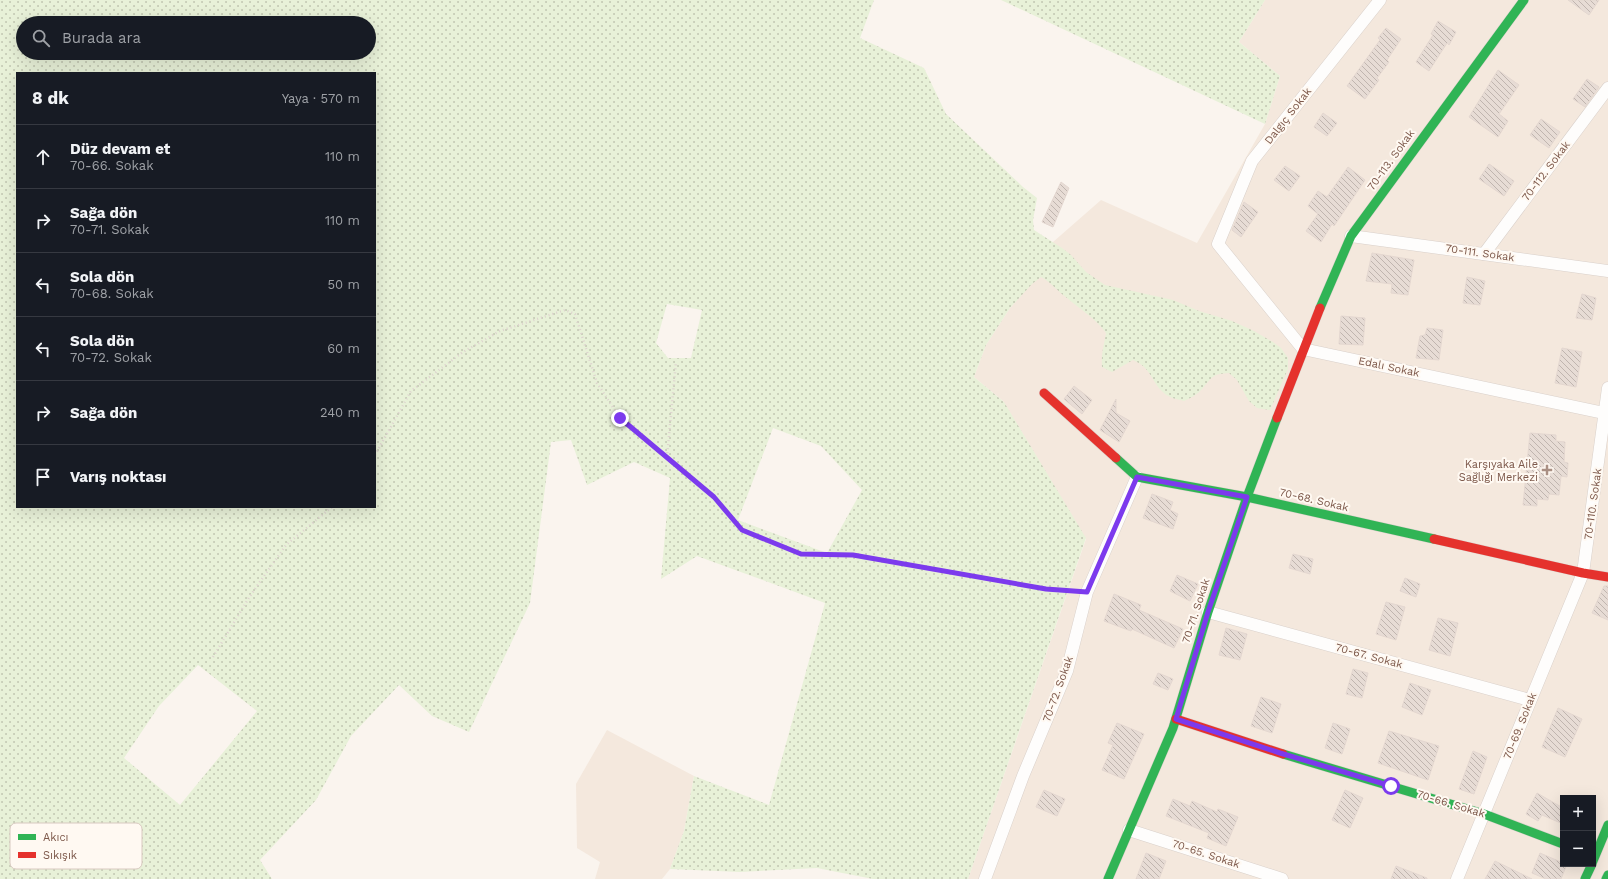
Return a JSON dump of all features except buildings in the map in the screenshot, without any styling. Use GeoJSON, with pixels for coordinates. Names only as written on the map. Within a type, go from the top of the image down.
{"type":"FeatureCollection","features":[{"type":"Feature","properties":{"kind":"street","name":"Dalgıç Sokak"},"geometry":{"type":"LineString","coordinates":[[1303,349],[1218,244],[1252,161],[1380,0]]}},
{"type":"Feature","properties":{"kind":"street","name":"70-113. Sokak"},"geometry":{"type":"LineString","coordinates":[[1303,349],[1351,236],[1524,0]]}},
{"type":"Feature","properties":{"kind":"street","name":"70-112. Sokak"},"geometry":{"type":"LineString","coordinates":[[1484,254],[1608,88]]}},
{"type":"Feature","properties":{"kind":"street","name":"70-111. Sokak"},"geometry":{"type":"LineString","coordinates":[[1351,236],[1608,271]]}},
{"type":"Feature","properties":{"kind":"street","name":"Edalı Sokak"},"geometry":{"type":"LineString","coordinates":[[1303,349],[1606,413]]}},
{"type":"Feature","properties":{"kind":"street","name":"70-71. Sokak"},"geometry":{"type":"LineString","coordinates":[[1108,879],[1176,719],[1208,612],[1247,497],[1303,349]]}},
{"type":"Feature","properties":{"kind":"street","name":"70-110. Sokak"},"geometry":{"type":"LineString","coordinates":[[1583,573],[1606,413],[1608,388]]}},
{"type":"Feature","properties":{"kind":"street"},"geometry":{"type":"LineString","coordinates":[[1044,393],[1137,477]]}},
{"type":"Feature","properties":{"kind":"street","name":"70-68. Sokak"},"geometry":{"type":"LineString","coordinates":[[1137,477],[1247,497],[1583,573],[1608,577]]}},
{"type":"Feature","properties":{"kind":"street","name":"70-72. Sokak"},"geometry":{"type":"LineString","coordinates":[[985,879],[1023,776],[1067,671],[1087,592],[1137,477]]}},
{"type":"Feature","properties":{"kind":"street","name":"70-69. Sokak"},"geometry":{"type":"LineString","coordinates":[[1457,879],[1583,573]]}},
{"type":"Feature","properties":{"kind":"street","name":"70-67. Sokak"},"geometry":{"type":"LineString","coordinates":[[1208,612],[1530,700]]}},
{"type":"Feature","properties":{"kind":"street","name":"70-66. Sokak"},"geometry":{"type":"LineString","coordinates":[[1176,719],[1280,753],[1484,814],[1560,843]]}},
{"type":"Feature","properties":{"kind":"street"},"geometry":{"type":"LineString","coordinates":[[1596,852],[1608,825]]}},
{"type":"Feature","properties":{"kind":"street","name":"70-65. Sokak"},"geometry":{"type":"LineString","coordinates":[[1129,830],[1282,879]]}},
{"type":"Feature","properties":{"kind":"street"},"geometry":{"type":"LineString","coordinates":[[1585,879],[1590,867]]}},
{"type":"Feature","properties":{"kind":"street"},"geometry":{"type":"LineString","coordinates":[[1606,879],[1608,874]]}},
{"type":"Feature","properties":{"kind":"path"},"geometry":{"type":"LineString","coordinates":[[376,453],[411,391],[463,352],[500,331],[565,310],[575,314],[597,383],[620,418],[714,497],[742,530],[801,554],[853,555],[1046,589],[1087,592]]}},
{"type":"Feature","properties":{"kind":"path"},"geometry":{"type":"LineString","coordinates":[[667,458],[676,362]]}},
{"type":"Feature","properties":{"kind":"path"},"geometry":{"type":"LineString","coordinates":[[213,658],[250,596],[286,545],[331,508]]}},
{"type":"Feature","properties":{"kind":"shaded area"},"geometry":{"type":"Polygon","coordinates":[[[1265,0],[1608,0],[1608,879],[968,879],[1086,539],[1003,401],[974,377],[986,345],[1010,308],[1025,291],[1053,242],[1101,200],[1197,243],[1265,124],[1280,76],[1239,42],[1265,0]]]}},
{"type":"Feature","properties":{"kind":"shaded area"},"geometry":{"type":"Polygon","coordinates":[[[607,730],[694,776],[684,831],[670,869],[662,879],[595,879],[600,862],[577,848],[576,784],[607,730]]]}},
{"type":"Feature","properties":{"kind":"green space"},"geometry":{"type":"Polygon","coordinates":[[[0,0],[874,0],[860,38],[924,68],[946,114],[1023,187],[1037,198],[1033,220],[1034,230],[1062,248],[1071,255],[1086,272],[1105,285],[1173,300],[1199,311],[1232,321],[1273,342],[1281,348],[1288,358],[1288,369],[1270,410],[1257,408],[1249,401],[1237,380],[1229,373],[1214,376],[1199,392],[1187,400],[1184,401],[1173,398],[1159,389],[1148,371],[1133,360],[1112,372],[1102,367],[1102,354],[1106,333],[1093,319],[1048,281],[1041,277],[1032,284],[1010,308],[986,345],[974,377],[1004,402],[1086,538],[968,879],[873,879],[817,868],[740,872],[670,869],[684,831],[694,776],[769,805],[825,603],[697,556],[661,579],[670,478],[634,462],[587,485],[571,440],[551,442],[530,603],[469,732],[432,716],[399,685],[351,736],[316,800],[260,860],[272,879],[0,879],[0,0]],[[667,304],[656,343],[668,358],[691,358],[702,310],[667,304]],[[773,428],[738,520],[827,553],[862,490],[821,446],[773,428]],[[198,665],[159,706],[124,758],[180,805],[257,711],[198,665]]]}},
{"type":"Feature","properties":{"kind":"green space"},"geometry":{"type":"Polygon","coordinates":[[[1001,0],[1265,0],[1239,42],[1280,76],[1265,124],[1001,0]]]}},
{"type":"Feature","properties":{"kind":"traffic: fast"},"geometry":{"type":"LineString","coordinates":[[1320,308],[1351,236],[1524,0]]}},
{"type":"Feature","properties":{"kind":"traffic: fast"},"geometry":{"type":"LineString","coordinates":[[1108,879],[1173,728],[1208,612],[1247,497],[1277,418]]}},
{"type":"Feature","properties":{"kind":"traffic: fast"},"geometry":{"type":"LineString","coordinates":[[1116,458],[1137,477],[1247,497],[1434,539]]}},
{"type":"Feature","properties":{"kind":"traffic: fast"},"geometry":{"type":"LineString","coordinates":[[1283,754],[1484,814],[1560,843]]}},
{"type":"Feature","properties":{"kind":"traffic: fast"},"geometry":{"type":"LineString","coordinates":[[1596,854],[1608,825]]}},
{"type":"Feature","properties":{"kind":"traffic: fast"},"geometry":{"type":"LineString","coordinates":[[1585,879],[1591,867]]}},
{"type":"Feature","properties":{"kind":"traffic: fast"},"geometry":{"type":"LineString","coordinates":[[1606,879],[1608,875]]}},
{"type":"Feature","properties":{"kind":"traffic: jam"},"geometry":{"type":"LineString","coordinates":[[1277,418],[1320,308]]}},
{"type":"Feature","properties":{"kind":"traffic: jam"},"geometry":{"type":"LineString","coordinates":[[1044,393],[1116,458]]}},
{"type":"Feature","properties":{"kind":"traffic: jam"},"geometry":{"type":"LineString","coordinates":[[1434,539],[1583,573],[1608,577]]}},
{"type":"Feature","properties":{"kind":"traffic: jam"},"geometry":{"type":"LineString","coordinates":[[1176,719],[1283,754]]}},
{"type":"Feature","properties":{"kind":"place","name":"Karşıyaka Aile Sağlığı Merkezi"},"geometry":{"type":"Point","coordinates":[1547,470]}},
{"type":"Feature","properties":{"kind":"route"},"geometry":{"type":"LineString","coordinates":[[620,418],[714,497],[742,530],[801,554],[853,555],[906,563],[1046,589],[1087,592],[1137,477],[1247,497],[1208,612],[1176,719],[1280,753],[1391,786]]}}]}
